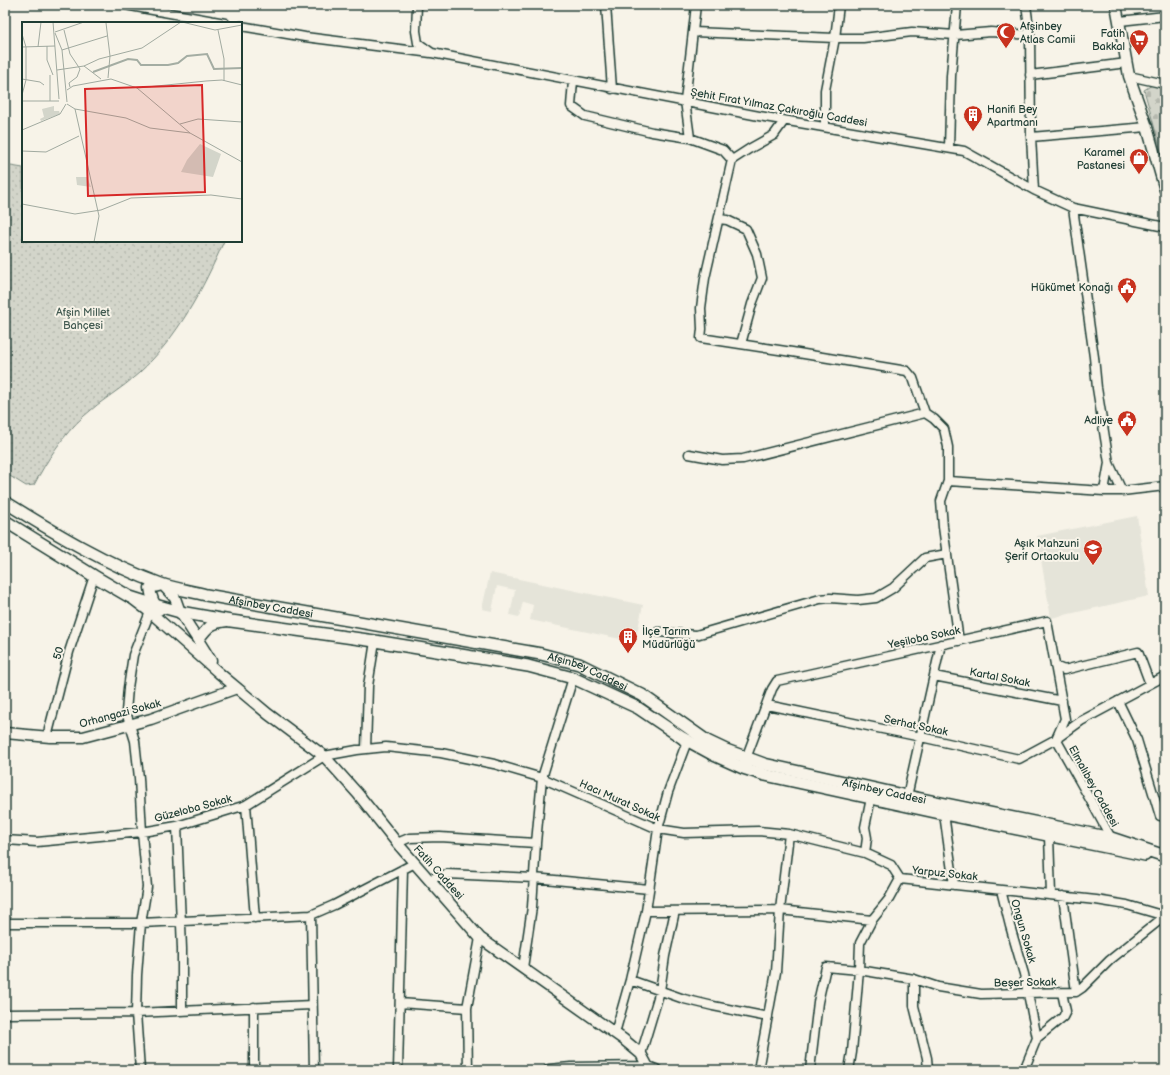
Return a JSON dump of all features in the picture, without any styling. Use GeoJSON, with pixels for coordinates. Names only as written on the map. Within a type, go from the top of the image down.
{"type":"FeatureCollection","features":[{"type":"Feature","properties":{"kind":"main road","name":"Afşinbey Caddesi"},"geometry":{"type":"LineString","coordinates":[[5,502],[42,525],[112,564],[163,585],[206,595],[541,654],[579,664],[642,695],[707,741],[765,775],[871,798],[906,801],[944,814],[1049,836],[1110,844]]}},
{"type":"Feature","properties":{"kind":"main road","name":"Afşinbey Caddesi"},"geometry":{"type":"LineString","coordinates":[[6,524],[130,597],[152,608],[231,621],[375,641],[528,666],[573,678],[638,708],[681,738],[714,755],[744,763],[764,764],[906,801],[1110,844],[1165,858]]}},
{"type":"Feature","properties":{"kind":"street"},"geometry":{"type":"LineString","coordinates":[[125,5],[219,22]]}},
{"type":"Feature","properties":{"kind":"street"},"geometry":{"type":"LineString","coordinates":[[417,5],[416,31],[418,42],[432,53]]}},
{"type":"Feature","properties":{"kind":"street"},"geometry":{"type":"LineString","coordinates":[[606,5],[612,89]]}},
{"type":"Feature","properties":{"kind":"street"},"geometry":{"type":"LineString","coordinates":[[690,138],[685,101],[696,5]]}},
{"type":"Feature","properties":{"kind":"street"},"geometry":{"type":"LineString","coordinates":[[824,127],[825,90],[835,38],[839,5]]}},
{"type":"Feature","properties":{"kind":"street"},"geometry":{"type":"LineString","coordinates":[[949,148],[951,76],[957,5]]}},
{"type":"Feature","properties":{"kind":"street"},"geometry":{"type":"LineString","coordinates":[[1026,5],[1030,35],[1031,137],[1034,190]]}},
{"type":"Feature","properties":{"kind":"street"},"geometry":{"type":"LineString","coordinates":[[1116,5],[1129,76],[1147,127],[1165,190]]}},
{"type":"Feature","properties":{"kind":"street"},"geometry":{"type":"LineString","coordinates":[[1120,21],[1165,16]]}},
{"type":"Feature","properties":{"kind":"street","name":"Şehit Fırat Yılmaz Çakıroğlu Caddesi"},"geometry":{"type":"LineString","coordinates":[[242,26],[305,37],[432,53],[612,89],[685,101],[784,121],[964,151],[1034,190],[1073,208],[1165,227]]}},
{"type":"Feature","properties":{"kind":"street"},"geometry":{"type":"LineString","coordinates":[[694,32],[835,38],[863,38],[912,32],[955,35],[991,32],[1030,35]]}},
{"type":"Feature","properties":{"kind":"street"},"geometry":{"type":"LineString","coordinates":[[1030,75],[1127,62]]}},
{"type":"Feature","properties":{"kind":"street"},"geometry":{"type":"LineString","coordinates":[[1129,76],[1165,84]]}},
{"type":"Feature","properties":{"kind":"street"},"geometry":{"type":"LineString","coordinates":[[573,81],[571,106],[585,116],[652,132],[690,138],[723,150],[732,160]]}},
{"type":"Feature","properties":{"kind":"street"},"geometry":{"type":"LineString","coordinates":[[784,121],[774,135],[749,148],[732,160],[705,278],[701,338],[906,371],[913,378],[925,413],[934,419],[944,429],[948,447],[948,481],[941,501],[959,641]]}},
{"type":"Feature","properties":{"kind":"street"},"geometry":{"type":"LineString","coordinates":[[1031,137],[1147,127]]}},
{"type":"Feature","properties":{"kind":"street"},"geometry":{"type":"LineString","coordinates":[[1073,208],[1097,388],[1109,463],[1122,491]]}},
{"type":"Feature","properties":{"kind":"street"},"geometry":{"type":"LineString","coordinates":[[719,219],[727,220],[746,229],[758,254],[762,278],[752,304],[741,344]]}},
{"type":"Feature","properties":{"kind":"street"},"geometry":{"type":"LineString","coordinates":[[689,454],[722,460],[743,459],[925,413]]}},
{"type":"Feature","properties":{"kind":"street"},"geometry":{"type":"LineString","coordinates":[[1104,491],[1109,463]]}},
{"type":"Feature","properties":{"kind":"street"},"geometry":{"type":"LineString","coordinates":[[948,481],[1104,491],[1122,491],[1165,486]]}},
{"type":"Feature","properties":{"kind":"street"},"geometry":{"type":"LineString","coordinates":[[658,632],[696,635],[820,599],[830,598],[858,600],[876,598],[893,588],[925,558],[947,554]]}},
{"type":"Feature","properties":{"kind":"street","name":"50"},"geometry":{"type":"LineString","coordinates":[[47,737],[69,652],[94,576]]}},
{"type":"Feature","properties":{"kind":"street"},"geometry":{"type":"LineString","coordinates":[[140,1070],[136,1013],[141,923],[147,887],[142,832],[140,778],[135,741],[126,712],[133,655],[152,608],[150,588],[163,585],[175,598],[180,612],[219,673]]}},
{"type":"Feature","properties":{"kind":"street"},"geometry":{"type":"LineString","coordinates":[[152,608],[219,673]]}},
{"type":"Feature","properties":{"kind":"street"},"geometry":{"type":"LineString","coordinates":[[198,640],[208,627],[216,623],[231,621]]}},
{"type":"Feature","properties":{"kind":"street","name":"Yeşiloba Sokak"},"geometry":{"type":"LineString","coordinates":[[744,763],[772,690],[777,681],[1047,621],[1065,718]]}},
{"type":"Feature","properties":{"kind":"street"},"geometry":{"type":"LineString","coordinates":[[366,749],[368,686],[375,641]]}},
{"type":"Feature","properties":{"kind":"street"},"geometry":{"type":"LineString","coordinates":[[906,801],[940,644]]}},
{"type":"Feature","properties":{"kind":"street"},"geometry":{"type":"LineString","coordinates":[[1055,666],[1064,670],[1138,652],[1150,684]]}},
{"type":"Feature","properties":{"kind":"street","name":"Fatih Caddesi"},"geometry":{"type":"LineString","coordinates":[[219,673],[268,714],[324,756],[480,938],[615,1033],[641,1054],[652,1068]]}},
{"type":"Feature","properties":{"kind":"street","name":"Kartal Sokak"},"geometry":{"type":"LineString","coordinates":[[934,676],[1062,701]]}},
{"type":"Feature","properties":{"kind":"street","name":"Elmalıbey Caddesi"},"geometry":{"type":"LineString","coordinates":[[1110,844],[1092,802],[1056,739],[1081,721],[1165,676]]}},
{"type":"Feature","properties":{"kind":"street"},"geometry":{"type":"LineString","coordinates":[[523,968],[532,908],[542,778],[573,678]]}},
{"type":"Feature","properties":{"kind":"street","name":"Orhangazi Sokak"},"geometry":{"type":"LineString","coordinates":[[5,733],[47,737],[83,737],[151,719],[238,688]]}},
{"type":"Feature","properties":{"kind":"street"},"geometry":{"type":"LineString","coordinates":[[1118,701],[1137,740],[1160,816]]}},
{"type":"Feature","properties":{"kind":"street","name":"Serhat Sokak"},"geometry":{"type":"LineString","coordinates":[[767,705],[1019,759],[1056,739]]}},
{"type":"Feature","properties":{"kind":"street"},"geometry":{"type":"LineString","coordinates":[[1056,739],[1065,718],[1081,721]]}},
{"type":"Feature","properties":{"kind":"street"},"geometry":{"type":"LineString","coordinates":[[615,1033],[630,980],[646,911],[658,829],[668,792],[686,744],[681,738]]}},
{"type":"Feature","properties":{"kind":"street","name":"Hacı Murat Sokak"},"geometry":{"type":"LineString","coordinates":[[324,756],[366,749],[386,748],[441,753],[494,764],[542,778],[658,829],[684,833],[758,831],[789,834],[865,853],[891,865],[900,879]]}},
{"type":"Feature","properties":{"kind":"street","name":"Güzeloba Sokak"},"geometry":{"type":"LineString","coordinates":[[5,840],[37,842],[142,832],[177,826],[246,805],[324,756]]}},
{"type":"Feature","properties":{"kind":"street"},"geometry":{"type":"LineString","coordinates":[[865,853],[867,838],[865,827],[871,798]]}},
{"type":"Feature","properties":{"kind":"street"},"geometry":{"type":"LineString","coordinates":[[246,805],[255,918]]}},
{"type":"Feature","properties":{"kind":"street"},"geometry":{"type":"LineString","coordinates":[[944,814],[954,885]]}},
{"type":"Feature","properties":{"kind":"street"},"geometry":{"type":"LineString","coordinates":[[177,826],[181,921],[182,1010]]}},
{"type":"Feature","properties":{"kind":"street"},"geometry":{"type":"LineString","coordinates":[[758,1070],[776,972],[780,910],[789,834]]}},
{"type":"Feature","properties":{"kind":"street"},"geometry":{"type":"LineString","coordinates":[[1049,836],[1051,895]]}},
{"type":"Feature","properties":{"kind":"street"},"geometry":{"type":"LineString","coordinates":[[397,842],[409,838],[440,837],[536,843]]}},
{"type":"Feature","properties":{"kind":"street"},"geometry":{"type":"LineString","coordinates":[[5,923],[141,923],[311,915],[334,905],[415,863]]}},
{"type":"Feature","properties":{"kind":"street"},"geometry":{"type":"LineString","coordinates":[[398,1070],[403,869]]}},
{"type":"Feature","properties":{"kind":"street"},"geometry":{"type":"LineString","coordinates":[[430,879],[447,874],[534,878],[649,889]]}},
{"type":"Feature","properties":{"kind":"street","name":"Yarpuz Sokak"},"geometry":{"type":"LineString","coordinates":[[849,1070],[852,1052],[860,943],[872,920],[889,899],[900,879],[1063,896],[1127,905],[1165,916]]}},
{"type":"Feature","properties":{"kind":"street","name":"Ongun Sokak"},"geometry":{"type":"LineString","coordinates":[[1001,890],[1024,974],[1036,1038]]}},
{"type":"Feature","properties":{"kind":"street"},"geometry":{"type":"LineString","coordinates":[[1063,896],[1076,992],[1082,988],[1097,972],[1165,916]]}},
{"type":"Feature","properties":{"kind":"street"},"geometry":{"type":"LineString","coordinates":[[646,911],[780,910],[872,920]]}},
{"type":"Feature","properties":{"kind":"street"},"geometry":{"type":"LineString","coordinates":[[641,1054],[660,991],[665,956],[675,911]]}},
{"type":"Feature","properties":{"kind":"street"},"geometry":{"type":"LineString","coordinates":[[311,915],[314,1070]]}},
{"type":"Feature","properties":{"kind":"street"},"geometry":{"type":"LineString","coordinates":[[468,1070],[467,1008],[480,938]]}},
{"type":"Feature","properties":{"kind":"street","name":"Beşer Sokak"},"geometry":{"type":"LineString","coordinates":[[810,1070],[818,1002],[826,967],[859,970],[914,979],[938,988],[981,994],[1076,992]]}},
{"type":"Feature","properties":{"kind":"street"},"geometry":{"type":"LineString","coordinates":[[914,979],[914,1006],[927,1058],[928,1070]]}},
{"type":"Feature","properties":{"kind":"street"},"geometry":{"type":"LineString","coordinates":[[630,980],[660,991],[713,1006],[768,1017]]}},
{"type":"Feature","properties":{"kind":"street"},"geometry":{"type":"LineString","coordinates":[[1024,1070],[1036,1038],[1063,1017],[1066,1011],[1062,993]]}},
{"type":"Feature","properties":{"kind":"street"},"geometry":{"type":"LineString","coordinates":[[400,1003],[467,1008]]}},
{"type":"Feature","properties":{"kind":"street"},"geometry":{"type":"LineString","coordinates":[[5,1014],[136,1013],[312,1005]]}},
{"type":"Feature","properties":{"kind":"street"},"geometry":{"type":"LineString","coordinates":[[254,1007],[254,1070]]}},
{"type":"Feature","properties":{"kind":"street"},"geometry":{"type":"LineString","coordinates":[[549,1070],[571,1068],[652,1068]]}},
{"type":"Feature","properties":{"kind":"shaded area","name":"Aşık Mahzuni Şerif Ortaokulu"},"geometry":{"type":"Polygon","coordinates":[[[1137,516],[1149,596],[1051,618],[1037,536],[1137,516]]]}},
{"type":"Feature","properties":{"kind":"shaded area"},"geometry":{"type":"Polygon","coordinates":[[[490,573],[643,605],[635,642],[530,620],[533,605],[523,602],[519,617],[510,615],[515,590],[497,586],[492,611],[482,609],[490,573]]]}},
{"type":"Feature","properties":{"kind":"green space"},"geometry":{"type":"Polygon","coordinates":[[[1152,85],[1165,89],[1165,165],[1144,90],[1152,85]]]}},
{"type":"Feature","properties":{"kind":"green space","name":"Afşin Millet Bahçesi"},"geometry":{"type":"Polygon","coordinates":[[[5,165],[22,168],[22,242],[224,242],[188,312],[166,344],[139,373],[76,423],[56,448],[34,485],[26,486],[5,473],[5,165]]]}},
{"type":"Feature","properties":{"kind":"place","name":"Afşinbey Atlas Camii"},"geometry":{"type":"Point","coordinates":[1006,49]}},
{"type":"Feature","properties":{"kind":"place","name":"Fatih Bakkal"},"geometry":{"type":"Point","coordinates":[1139,56]}},
{"type":"Feature","properties":{"kind":"place","name":"Hanifi Bey Apartmanı"},"geometry":{"type":"Point","coordinates":[973,132]}},
{"type":"Feature","properties":{"kind":"place","name":"Karamel Pastanesi"},"geometry":{"type":"Point","coordinates":[1139,175]}},
{"type":"Feature","properties":{"kind":"place","name":"Hükümet Konağı"},"geometry":{"type":"Point","coordinates":[1127,304]}},
{"type":"Feature","properties":{"kind":"place","name":"Adliye"},"geometry":{"type":"Point","coordinates":[1127,437]}},
{"type":"Feature","properties":{"kind":"place","name":"Aşık Mahzuni Şerif Ortaokulu"},"geometry":{"type":"Point","coordinates":[1093,566]}},
{"type":"Feature","properties":{"kind":"place","name":"İlçe Tarım Müdürlüğü"},"geometry":{"type":"Point","coordinates":[628,654]}}]}
